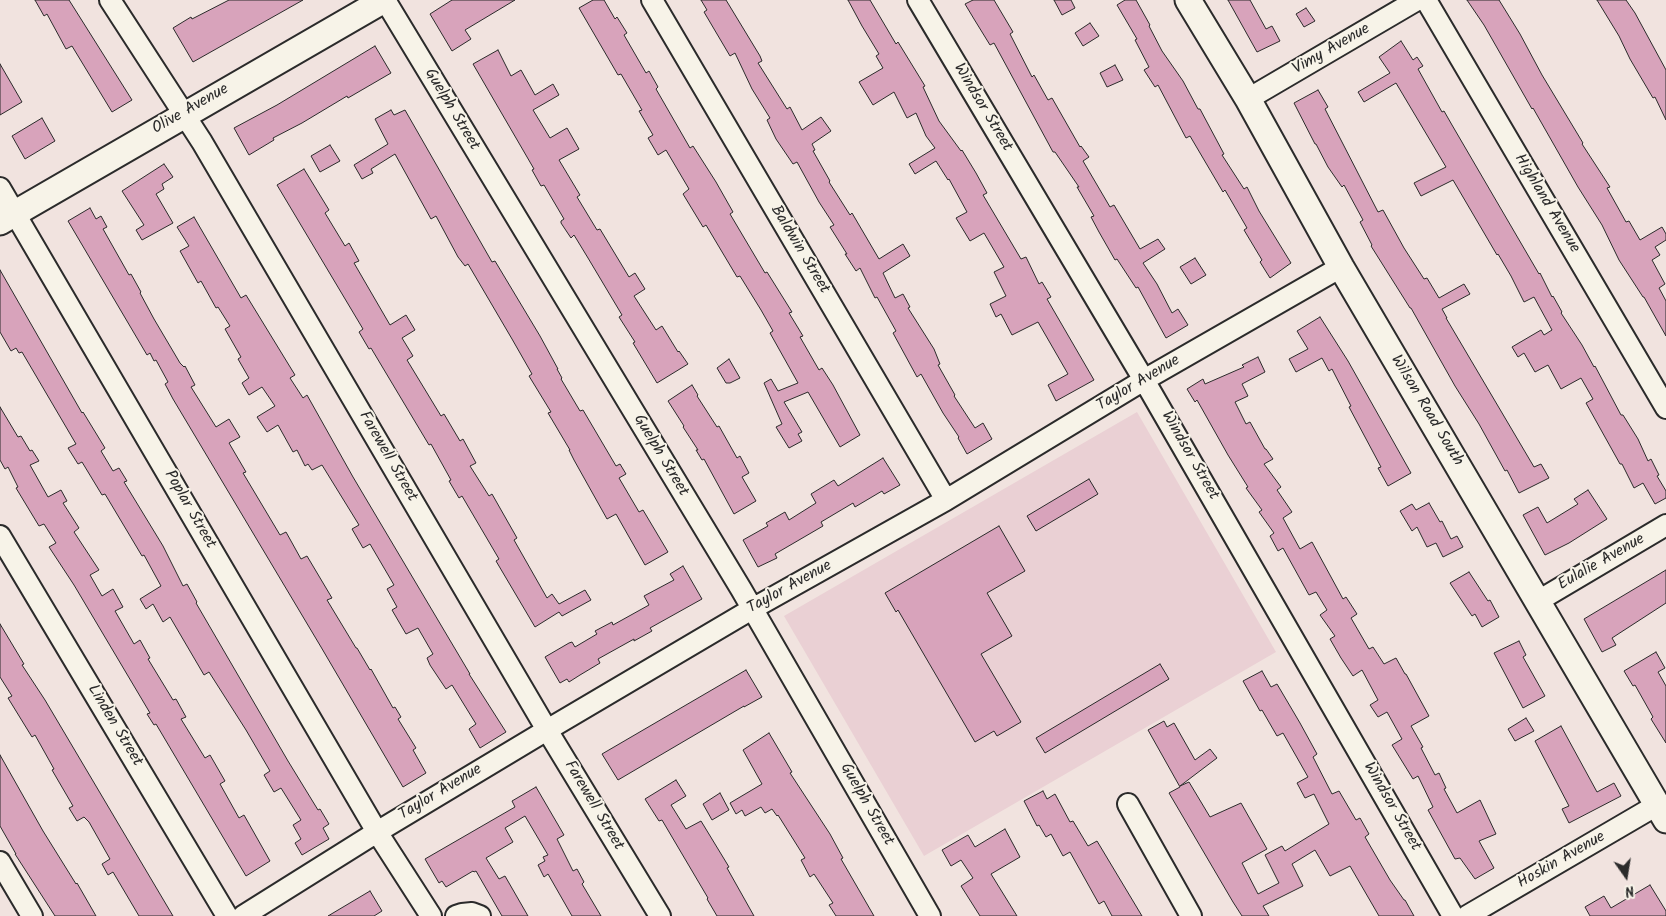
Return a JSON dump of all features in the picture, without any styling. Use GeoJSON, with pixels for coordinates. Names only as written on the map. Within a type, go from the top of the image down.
{"type":"FeatureCollection","features":[{"type":"Feature","properties":{"kind":"main road","name":"Olive Avenue"},"geometry":{"type":"LineString","coordinates":[[7,217],[384,0]]}},
{"type":"Feature","properties":{"kind":"main road","name":"Wilson Road South"},"geometry":{"type":"LineString","coordinates":[[1188,0],[1248,99],[1341,267],[1662,812]]}},
{"type":"Feature","properties":{"kind":"street","name":"Farewell Street"},"geometry":{"type":"LineString","coordinates":[[110,0],[184,114],[547,730],[660,916]]}},
{"type":"Feature","properties":{"kind":"street","name":"Guelph Street"},"geometry":{"type":"LineString","coordinates":[[384,0],[752,609],[930,916]]}},
{"type":"Feature","properties":{"kind":"street","name":"Baldwin Street"},"geometry":{"type":"LineString","coordinates":[[652,0],[946,500]]}},
{"type":"Feature","properties":{"kind":"street","name":"Windsor Street"},"geometry":{"type":"LineString","coordinates":[[918,0],[1144,380],[1453,916]]}},
{"type":"Feature","properties":{"kind":"street","name":"Vimy Avenue"},"geometry":{"type":"LineString","coordinates":[[1248,99],[1417,0]]}},
{"type":"Feature","properties":{"kind":"street","name":"Highland Avenue"},"geometry":{"type":"LineString","coordinates":[[1426,0],[1666,408]]}},
{"type":"Feature","properties":{"kind":"street","name":"Poplar Street"},"geometry":{"type":"LineString","coordinates":[[0,188],[7,217],[377,832],[431,916]]}},
{"type":"Feature","properties":{"kind":"street","name":"Taylor Avenue"},"geometry":{"type":"LineString","coordinates":[[243,916],[377,832],[547,730],[752,609],[946,500],[1144,380],[1341,267]]}},
{"type":"Feature","properties":{"kind":"street","name":"Eulalie Avenue"},"geometry":{"type":"LineString","coordinates":[[1538,601],[1666,526]]}},
{"type":"Feature","properties":{"kind":"street","name":"Linden Street"},"geometry":{"type":"LineString","coordinates":[[0,536],[227,916]]}},
{"type":"Feature","properties":{"kind":"street"},"geometry":{"type":"LineString","coordinates":[[1128,804],[1192,916]]}},
{"type":"Feature","properties":{"kind":"street","name":"Hoskin Avenue"},"geometry":{"type":"LineString","coordinates":[[1467,916],[1662,812]]}},
{"type":"Feature","properties":{"kind":"street"},"geometry":{"type":"LineString","coordinates":[[0,862],[6,886],[32,916]]}},
{"type":"Feature","properties":{"kind":"street"},"geometry":{"type":"LineString","coordinates":[[456,916],[472,913],[480,916]]}},
{"type":"Feature","properties":{"kind":"shaded area"},"geometry":{"type":"Polygon","coordinates":[[[1137,412],[1276,652],[924,856],[784,616],[1137,412]]]}},
{"type":"Feature","properties":{"kind":"building"},"geometry":{"type":"Polygon","coordinates":[[[35,0],[69,0],[132,100],[112,112],[72,46],[66,49],[47,14],[44,16],[35,0]]]}},
{"type":"Feature","properties":{"kind":"building"},"geometry":{"type":"Polygon","coordinates":[[[229,0],[303,0],[193,62],[173,28],[191,17],[192,19],[229,0]]]}},
{"type":"Feature","properties":{"kind":"building"},"geometry":{"type":"Polygon","coordinates":[[[452,0],[515,0],[465,30],[471,39],[452,51],[430,14],[452,0]]]}},
{"type":"Feature","properties":{"kind":"building"},"geometry":{"type":"Polygon","coordinates":[[[593,0],[604,0],[615,19],[617,17],[627,33],[624,35],[646,73],[649,71],[658,87],[656,89],[690,148],[693,146],[716,182],[733,212],[730,214],[765,273],[767,272],[792,312],[789,313],[803,336],[800,337],[819,370],[822,368],[833,385],[860,435],[840,447],[808,392],[784,402],[802,432],[798,434],[802,441],[789,448],[776,427],[782,424],[764,383],[771,379],[778,391],[798,383],[770,333],[773,331],[761,310],[740,276],[737,277],[706,225],[703,227],[683,194],[689,189],[666,150],[658,155],[648,138],[653,135],[639,111],[642,110],[621,74],[618,75],[579,8],[593,0]]]}},
{"type":"Feature","properties":{"kind":"building"},"geometry":{"type":"Polygon","coordinates":[[[701,0],[726,0],[760,56],[762,61],[758,63],[787,109],[790,107],[802,130],[821,117],[831,131],[812,144],[815,150],[813,151],[829,182],[850,215],[852,213],[879,259],[903,244],[910,256],[883,273],[895,298],[903,294],[910,307],[908,308],[934,349],[940,364],[938,365],[954,396],[975,428],[983,423],[992,439],[967,454],[959,437],[921,374],[917,377],[893,333],[896,331],[877,297],[875,298],[860,268],[856,271],[845,254],[847,254],[830,227],[834,225],[797,162],[793,164],[776,139],[767,120],[770,118],[752,89],[735,53],[730,56],[704,12],[707,10],[701,0]]]}},
{"type":"Feature","properties":{"kind":"building"},"geometry":{"type":"Polygon","coordinates":[[[848,0],[870,0],[896,44],[898,42],[925,86],[923,87],[939,121],[962,150],[976,173],[987,193],[983,195],[1021,259],[1026,257],[1039,284],[1042,282],[1051,297],[1047,299],[1094,380],[1056,401],[1048,385],[1068,374],[1038,322],[1012,335],[1001,314],[996,317],[990,304],[1006,296],[994,272],[1004,267],[984,233],[970,241],[956,218],[967,212],[949,179],[936,161],[915,174],[909,164],[935,148],[926,136],[916,113],[907,118],[894,92],[873,105],[859,82],[883,68],[876,56],[879,54],[848,0]]]}},
{"type":"Feature","properties":{"kind":"building"},"geometry":{"type":"Polygon","coordinates":[[[973,0],[994,0],[1013,32],[1010,34],[1032,77],[1034,75],[1048,100],[1052,98],[1080,147],[1089,157],[1083,161],[1110,207],[1114,205],[1140,249],[1158,239],[1165,249],[1143,263],[1157,284],[1172,313],[1178,309],[1188,325],[1166,338],[1138,287],[1136,288],[1117,259],[1115,260],[1091,217],[1094,216],[1077,187],[1079,187],[1055,152],[1053,152],[994,43],[990,45],[965,4],[973,0]]]}},
{"type":"Feature","properties":{"kind":"building"},"geometry":{"type":"Polygon","coordinates":[[[1054,0],[1071,0],[1075,8],[1062,15],[1054,0]]]}},
{"type":"Feature","properties":{"kind":"building"},"geometry":{"type":"Polygon","coordinates":[[[1125,0],[1136,0],[1162,51],[1183,81],[1198,109],[1200,109],[1224,154],[1222,155],[1244,189],[1247,187],[1259,211],[1291,263],[1270,278],[1260,262],[1262,260],[1244,230],[1247,228],[1225,190],[1223,192],[1190,136],[1186,138],[1158,85],[1155,87],[1144,70],[1149,67],[1135,40],[1137,39],[1117,5],[1125,0]]]}},
{"type":"Feature","properties":{"kind":"building"},"geometry":{"type":"Polygon","coordinates":[[[1228,0],[1250,0],[1266,29],[1272,26],[1280,41],[1257,52],[1228,0]]]}},
{"type":"Feature","properties":{"kind":"building"},"geometry":{"type":"Polygon","coordinates":[[[1467,0],[1499,0],[1582,144],[1610,187],[1607,188],[1626,222],[1629,221],[1640,240],[1662,227],[1666,234],[1666,240],[1655,247],[1660,255],[1652,260],[1665,284],[1659,288],[1666,301],[1666,336],[1644,297],[1619,260],[1602,225],[1484,25],[1467,0]]]}},
{"type":"Feature","properties":{"kind":"building"},"geometry":{"type":"Polygon","coordinates":[[[1597,0],[1626,0],[1635,13],[1666,70],[1666,120],[1655,97],[1653,98],[1597,0]]]}},
{"type":"Feature","properties":{"kind":"building"},"geometry":{"type":"Polygon","coordinates":[[[1306,8],[1315,21],[1304,27],[1296,14],[1306,8]]]}},
{"type":"Feature","properties":{"kind":"building"},"geometry":{"type":"Polygon","coordinates":[[[1090,23],[1099,36],[1083,46],[1075,33],[1090,23]]]}},
{"type":"Feature","properties":{"kind":"building"},"geometry":{"type":"Polygon","coordinates":[[[1401,41],[1413,60],[1417,57],[1423,66],[1418,69],[1442,112],[1444,111],[1540,273],[1561,313],[1595,366],[1621,415],[1623,415],[1638,439],[1648,461],[1651,459],[1659,475],[1657,476],[1666,491],[1666,498],[1655,504],[1643,483],[1634,488],[1586,403],[1593,399],[1581,378],[1561,389],[1548,365],[1535,372],[1524,353],[1518,357],[1512,347],[1541,330],[1544,335],[1552,330],[1534,297],[1524,302],[1511,276],[1453,180],[1421,196],[1414,183],[1446,167],[1396,83],[1364,102],[1358,92],[1390,73],[1379,57],[1401,41]]]}},
{"type":"Feature","properties":{"kind":"building"},"geometry":{"type":"Polygon","coordinates":[[[375,46],[391,73],[273,138],[274,140],[249,155],[234,128],[277,105],[375,46]]]}},
{"type":"Feature","properties":{"kind":"building"},"geometry":{"type":"Polygon","coordinates":[[[498,50],[511,76],[521,70],[535,95],[553,84],[559,95],[533,110],[550,138],[567,128],[579,149],[559,160],[580,195],[577,197],[597,230],[600,229],[629,277],[635,273],[645,289],[634,296],[656,330],[662,326],[688,364],[657,383],[619,317],[622,315],[574,235],[571,238],[561,223],[564,219],[544,185],[541,186],[532,170],[534,169],[473,64],[498,50]]]}},
{"type":"Feature","properties":{"kind":"building"},"geometry":{"type":"Polygon","coordinates":[[[0,64],[22,102],[0,115],[0,64]]]}},
{"type":"Feature","properties":{"kind":"building"},"geometry":{"type":"Polygon","coordinates":[[[1115,65],[1123,80],[1107,87],[1100,73],[1115,65]]]}},
{"type":"Feature","properties":{"kind":"building"},"geometry":{"type":"Polygon","coordinates":[[[1318,90],[1328,107],[1325,109],[1378,212],[1383,210],[1424,279],[1427,278],[1439,298],[1464,284],[1470,294],[1442,309],[1534,467],[1541,464],[1549,478],[1519,493],[1411,308],[1371,246],[1360,222],[1363,220],[1344,185],[1342,187],[1328,167],[1294,103],[1318,90]]]}},
{"type":"Feature","properties":{"kind":"building"},"geometry":{"type":"Polygon","coordinates":[[[391,110],[394,115],[405,110],[492,262],[495,261],[540,336],[558,369],[561,379],[580,411],[583,410],[616,466],[620,464],[626,474],[619,478],[639,512],[643,510],[668,552],[645,565],[616,514],[607,519],[548,413],[551,412],[529,376],[532,374],[512,339],[468,264],[465,266],[458,257],[436,216],[431,219],[395,154],[371,169],[373,173],[362,179],[354,165],[388,144],[375,119],[391,110]]]}},
{"type":"Feature","properties":{"kind":"building"},"geometry":{"type":"Polygon","coordinates":[[[42,118],[55,141],[25,159],[12,136],[42,118]]]}},
{"type":"Feature","properties":{"kind":"building"},"geometry":{"type":"Polygon","coordinates":[[[330,145],[340,161],[320,172],[311,156],[330,145]]]}},
{"type":"Feature","properties":{"kind":"building"},"geometry":{"type":"Polygon","coordinates":[[[164,164],[173,177],[162,184],[164,189],[156,194],[173,223],[142,240],[136,230],[144,225],[122,191],[164,164]]]}},
{"type":"Feature","properties":{"kind":"building"},"geometry":{"type":"Polygon","coordinates":[[[304,169],[329,210],[325,213],[345,246],[349,243],[359,261],[354,263],[390,325],[406,315],[415,330],[402,338],[413,356],[407,360],[441,416],[444,414],[460,441],[463,439],[476,463],[470,466],[489,496],[492,494],[517,538],[514,540],[547,598],[552,594],[559,604],[585,590],[591,600],[562,616],[559,612],[535,627],[496,561],[499,559],[462,496],[459,498],[449,481],[451,480],[431,444],[429,445],[371,348],[369,349],[359,332],[363,329],[277,185],[304,169]]]}},
{"type":"Feature","properties":{"kind":"building"},"geometry":{"type":"Polygon","coordinates":[[[90,208],[96,219],[101,216],[107,227],[103,229],[129,275],[131,274],[154,319],[180,363],[185,366],[195,385],[191,387],[216,427],[229,419],[240,437],[229,443],[246,472],[243,473],[280,535],[286,532],[301,559],[307,556],[332,598],[327,600],[371,669],[393,708],[395,707],[401,717],[398,719],[416,748],[413,750],[426,773],[403,787],[173,399],[165,384],[168,382],[156,360],[154,361],[150,353],[147,355],[68,221],[90,208]]]}},
{"type":"Feature","properties":{"kind":"building"},"geometry":{"type":"Polygon","coordinates":[[[194,217],[241,298],[246,295],[295,375],[290,378],[303,398],[307,395],[469,674],[506,732],[480,748],[469,729],[476,724],[452,685],[446,689],[430,665],[427,658],[433,654],[418,628],[406,634],[392,610],[397,607],[387,589],[394,585],[370,544],[363,548],[352,529],[359,525],[322,465],[312,470],[308,464],[305,466],[297,450],[293,452],[278,425],[267,432],[257,417],[275,406],[262,387],[249,395],[242,383],[249,378],[238,359],[241,357],[225,329],[230,326],[218,307],[216,308],[201,281],[198,283],[180,251],[189,246],[177,227],[194,217]]]}},
{"type":"Feature","properties":{"kind":"building"},"geometry":{"type":"Polygon","coordinates":[[[1195,258],[1206,275],[1191,284],[1180,267],[1195,258]]]}},
{"type":"Feature","properties":{"kind":"building"},"geometry":{"type":"Polygon","coordinates":[[[0,270],[82,413],[105,448],[101,451],[113,471],[119,468],[127,481],[124,482],[163,546],[183,586],[187,584],[196,603],[288,761],[318,810],[320,809],[329,824],[323,828],[329,839],[302,855],[295,843],[301,839],[293,825],[301,820],[281,788],[274,792],[264,775],[270,771],[246,730],[209,672],[204,675],[170,617],[163,622],[153,604],[146,609],[140,599],[161,586],[144,555],[142,556],[105,494],[102,495],[82,462],[78,464],[68,448],[76,444],[22,352],[19,353],[16,348],[11,351],[0,332],[0,270]]]}},
{"type":"Feature","properties":{"kind":"building"},"geometry":{"type":"Polygon","coordinates":[[[1320,317],[1348,361],[1411,473],[1388,486],[1378,468],[1381,467],[1349,407],[1351,406],[1332,369],[1329,371],[1322,358],[1296,372],[1289,359],[1308,349],[1297,331],[1320,317]]]}},
{"type":"Feature","properties":{"kind":"building"},"geometry":{"type":"Polygon","coordinates":[[[1258,357],[1265,372],[1242,384],[1248,396],[1235,402],[1246,424],[1250,422],[1265,449],[1273,459],[1264,464],[1281,487],[1277,490],[1292,512],[1283,518],[1300,549],[1312,542],[1343,599],[1346,597],[1357,614],[1351,618],[1369,649],[1373,647],[1384,664],[1396,658],[1406,674],[1429,716],[1411,726],[1423,747],[1421,748],[1435,775],[1439,773],[1446,788],[1444,789],[1457,813],[1480,800],[1496,834],[1479,841],[1494,868],[1475,879],[1460,858],[1455,859],[1428,810],[1433,807],[1418,776],[1413,779],[1392,745],[1402,739],[1387,712],[1378,717],[1370,705],[1378,700],[1362,670],[1353,676],[1341,658],[1330,639],[1335,636],[1320,615],[1327,610],[1316,592],[1309,595],[1283,548],[1278,551],[1270,536],[1274,533],[1259,512],[1262,510],[1246,488],[1248,487],[1197,400],[1195,402],[1187,389],[1203,379],[1205,384],[1244,367],[1242,365],[1258,357]]]}},
{"type":"Feature","properties":{"kind":"building"},"geometry":{"type":"Polygon","coordinates":[[[729,359],[740,378],[726,383],[717,368],[729,359]]]}},
{"type":"Feature","properties":{"kind":"building"},"geometry":{"type":"Polygon","coordinates":[[[692,385],[697,396],[717,427],[719,426],[737,458],[740,456],[749,473],[742,477],[756,501],[734,514],[704,459],[702,460],[696,450],[698,450],[668,401],[692,385]]]}},
{"type":"Feature","properties":{"kind":"building"},"geometry":{"type":"Polygon","coordinates":[[[0,407],[18,437],[21,436],[39,461],[30,465],[48,497],[61,490],[67,501],[63,503],[79,528],[74,532],[99,570],[90,575],[102,596],[113,589],[123,607],[115,611],[134,644],[140,640],[150,658],[148,659],[173,700],[176,699],[186,717],[181,719],[205,758],[210,755],[225,781],[220,784],[239,818],[244,815],[270,861],[246,876],[156,724],[154,725],[147,714],[150,713],[74,585],[49,547],[56,543],[44,524],[39,526],[16,488],[18,487],[8,467],[5,469],[0,460],[0,407]]]}},
{"type":"Feature","properties":{"kind":"building"},"geometry":{"type":"Polygon","coordinates":[[[883,458],[900,485],[884,494],[882,491],[855,507],[853,503],[821,522],[823,526],[775,554],[777,558],[758,567],[743,540],[768,526],[766,523],[785,512],[789,520],[816,503],[811,494],[834,480],[838,486],[883,458]]]}},
{"type":"Feature","properties":{"kind":"building"},"geometry":{"type":"Polygon","coordinates":[[[1089,479],[1098,494],[1036,531],[1027,516],[1089,479]]]}},
{"type":"Feature","properties":{"kind":"building"},"geometry":{"type":"Polygon","coordinates":[[[1588,490],[1607,519],[1569,543],[1545,555],[1523,515],[1538,507],[1547,523],[1578,504],[1574,499],[1588,490]]]}},
{"type":"Feature","properties":{"kind":"building"},"geometry":{"type":"Polygon","coordinates":[[[1429,503],[1440,522],[1442,521],[1451,539],[1457,536],[1463,547],[1443,557],[1436,543],[1427,547],[1417,527],[1412,531],[1400,511],[1412,504],[1416,510],[1429,503]]]}},
{"type":"Feature","properties":{"kind":"building"},"geometry":{"type":"Polygon","coordinates":[[[999,526],[1025,571],[987,593],[1012,636],[981,654],[1021,722],[997,736],[994,731],[975,742],[898,610],[896,612],[885,593],[999,526]]]}},
{"type":"Feature","properties":{"kind":"building"},"geometry":{"type":"Polygon","coordinates":[[[683,566],[702,599],[650,628],[652,631],[598,659],[600,663],[569,682],[567,679],[560,683],[545,657],[572,642],[575,647],[597,634],[595,631],[612,622],[613,625],[649,605],[644,596],[674,580],[670,574],[683,566]]]}},
{"type":"Feature","properties":{"kind":"building"},"geometry":{"type":"Polygon","coordinates":[[[1666,570],[1666,603],[1612,638],[1616,645],[1602,652],[1584,619],[1666,570]]]}},
{"type":"Feature","properties":{"kind":"building"},"geometry":{"type":"Polygon","coordinates":[[[1469,572],[1488,601],[1490,600],[1499,617],[1482,627],[1475,614],[1472,616],[1450,583],[1469,572]]]}},
{"type":"Feature","properties":{"kind":"building"},"geometry":{"type":"Polygon","coordinates":[[[0,624],[24,664],[22,665],[45,700],[173,916],[139,916],[113,872],[108,875],[102,864],[110,859],[89,822],[84,817],[77,821],[69,808],[73,806],[52,770],[54,769],[35,735],[32,737],[8,698],[12,696],[0,677],[0,624]]]}},
{"type":"Feature","properties":{"kind":"building"},"geometry":{"type":"Polygon","coordinates":[[[1519,641],[1526,655],[1523,657],[1545,696],[1523,708],[1494,653],[1519,641]]]}},
{"type":"Feature","properties":{"kind":"building"},"geometry":{"type":"Polygon","coordinates":[[[1656,652],[1665,668],[1658,672],[1666,686],[1666,743],[1651,719],[1653,717],[1635,685],[1633,686],[1624,671],[1656,652]]]}},
{"type":"Feature","properties":{"kind":"building"},"geometry":{"type":"Polygon","coordinates":[[[1160,664],[1169,679],[1045,753],[1036,738],[1160,664]]]}},
{"type":"Feature","properties":{"kind":"building"},"geometry":{"type":"Polygon","coordinates":[[[746,670],[762,697],[618,780],[602,754],[746,670]]]}},
{"type":"Feature","properties":{"kind":"building"},"geometry":{"type":"Polygon","coordinates":[[[1262,671],[1271,687],[1277,684],[1317,754],[1313,757],[1332,794],[1339,791],[1356,820],[1360,818],[1369,834],[1365,837],[1414,916],[1379,916],[1350,866],[1330,876],[1315,850],[1292,864],[1303,886],[1263,906],[1269,916],[1242,916],[1233,902],[1169,793],[1180,787],[1148,730],[1164,721],[1167,727],[1174,723],[1195,760],[1210,749],[1217,758],[1180,786],[1189,782],[1210,817],[1241,803],[1267,849],[1242,863],[1258,894],[1279,883],[1265,855],[1282,846],[1285,851],[1329,824],[1314,794],[1305,798],[1297,783],[1308,777],[1283,733],[1277,736],[1243,681],[1262,671]]]}},
{"type":"Feature","properties":{"kind":"building"},"geometry":{"type":"Polygon","coordinates":[[[1526,718],[1534,731],[1515,741],[1508,729],[1526,718]]]}},
{"type":"Feature","properties":{"kind":"building"},"geometry":{"type":"Polygon","coordinates":[[[1561,726],[1597,792],[1614,783],[1621,796],[1569,823],[1562,809],[1569,806],[1535,741],[1561,726]]]}},
{"type":"Feature","properties":{"kind":"building"},"geometry":{"type":"Polygon","coordinates":[[[769,733],[792,772],[790,773],[830,834],[843,858],[841,859],[874,916],[836,916],[829,905],[833,903],[814,874],[810,877],[801,860],[805,858],[778,815],[772,809],[765,813],[761,807],[745,816],[742,810],[736,814],[730,803],[762,784],[743,750],[769,733]]]}},
{"type":"Feature","properties":{"kind":"building"},"geometry":{"type":"Polygon","coordinates":[[[0,755],[43,831],[96,916],[55,916],[15,854],[0,826],[0,755]]]}},
{"type":"Feature","properties":{"kind":"building"},"geometry":{"type":"Polygon","coordinates":[[[676,780],[686,796],[671,805],[686,829],[701,821],[729,867],[727,868],[754,916],[717,916],[662,820],[659,821],[645,799],[676,780]]]}},
{"type":"Feature","properties":{"kind":"building"},"geometry":{"type":"Polygon","coordinates":[[[536,787],[564,835],[557,839],[573,871],[577,869],[584,882],[582,884],[601,916],[572,916],[548,874],[544,877],[538,865],[545,861],[543,857],[548,855],[525,816],[505,828],[513,842],[486,858],[499,879],[505,876],[528,916],[502,916],[476,871],[446,887],[442,881],[439,883],[425,859],[515,807],[512,801],[536,787]]]}},
{"type":"Feature","properties":{"kind":"building"},"geometry":{"type":"Polygon","coordinates":[[[1043,791],[1047,799],[1055,794],[1070,822],[1073,821],[1088,846],[1097,841],[1142,916],[1112,916],[1104,901],[1099,904],[1070,852],[1063,856],[1051,834],[1046,837],[1039,825],[1037,826],[1024,801],[1043,791]]]}},
{"type":"Feature","properties":{"kind":"building"},"geometry":{"type":"Polygon","coordinates":[[[720,793],[729,810],[712,820],[703,804],[720,793]]]}},
{"type":"Feature","properties":{"kind":"building"},"geometry":{"type":"Polygon","coordinates":[[[1005,829],[1020,857],[991,874],[1017,916],[980,916],[961,886],[973,878],[961,860],[951,866],[942,850],[968,835],[975,847],[1005,829]]]}},
{"type":"Feature","properties":{"kind":"building"},"geometry":{"type":"Polygon","coordinates":[[[1650,885],[1666,911],[1666,916],[1590,916],[1585,907],[1604,896],[1611,908],[1650,885]]]}},
{"type":"Feature","properties":{"kind":"building"},"geometry":{"type":"Polygon","coordinates":[[[370,891],[382,911],[374,916],[328,916],[370,891]]]}}]}
